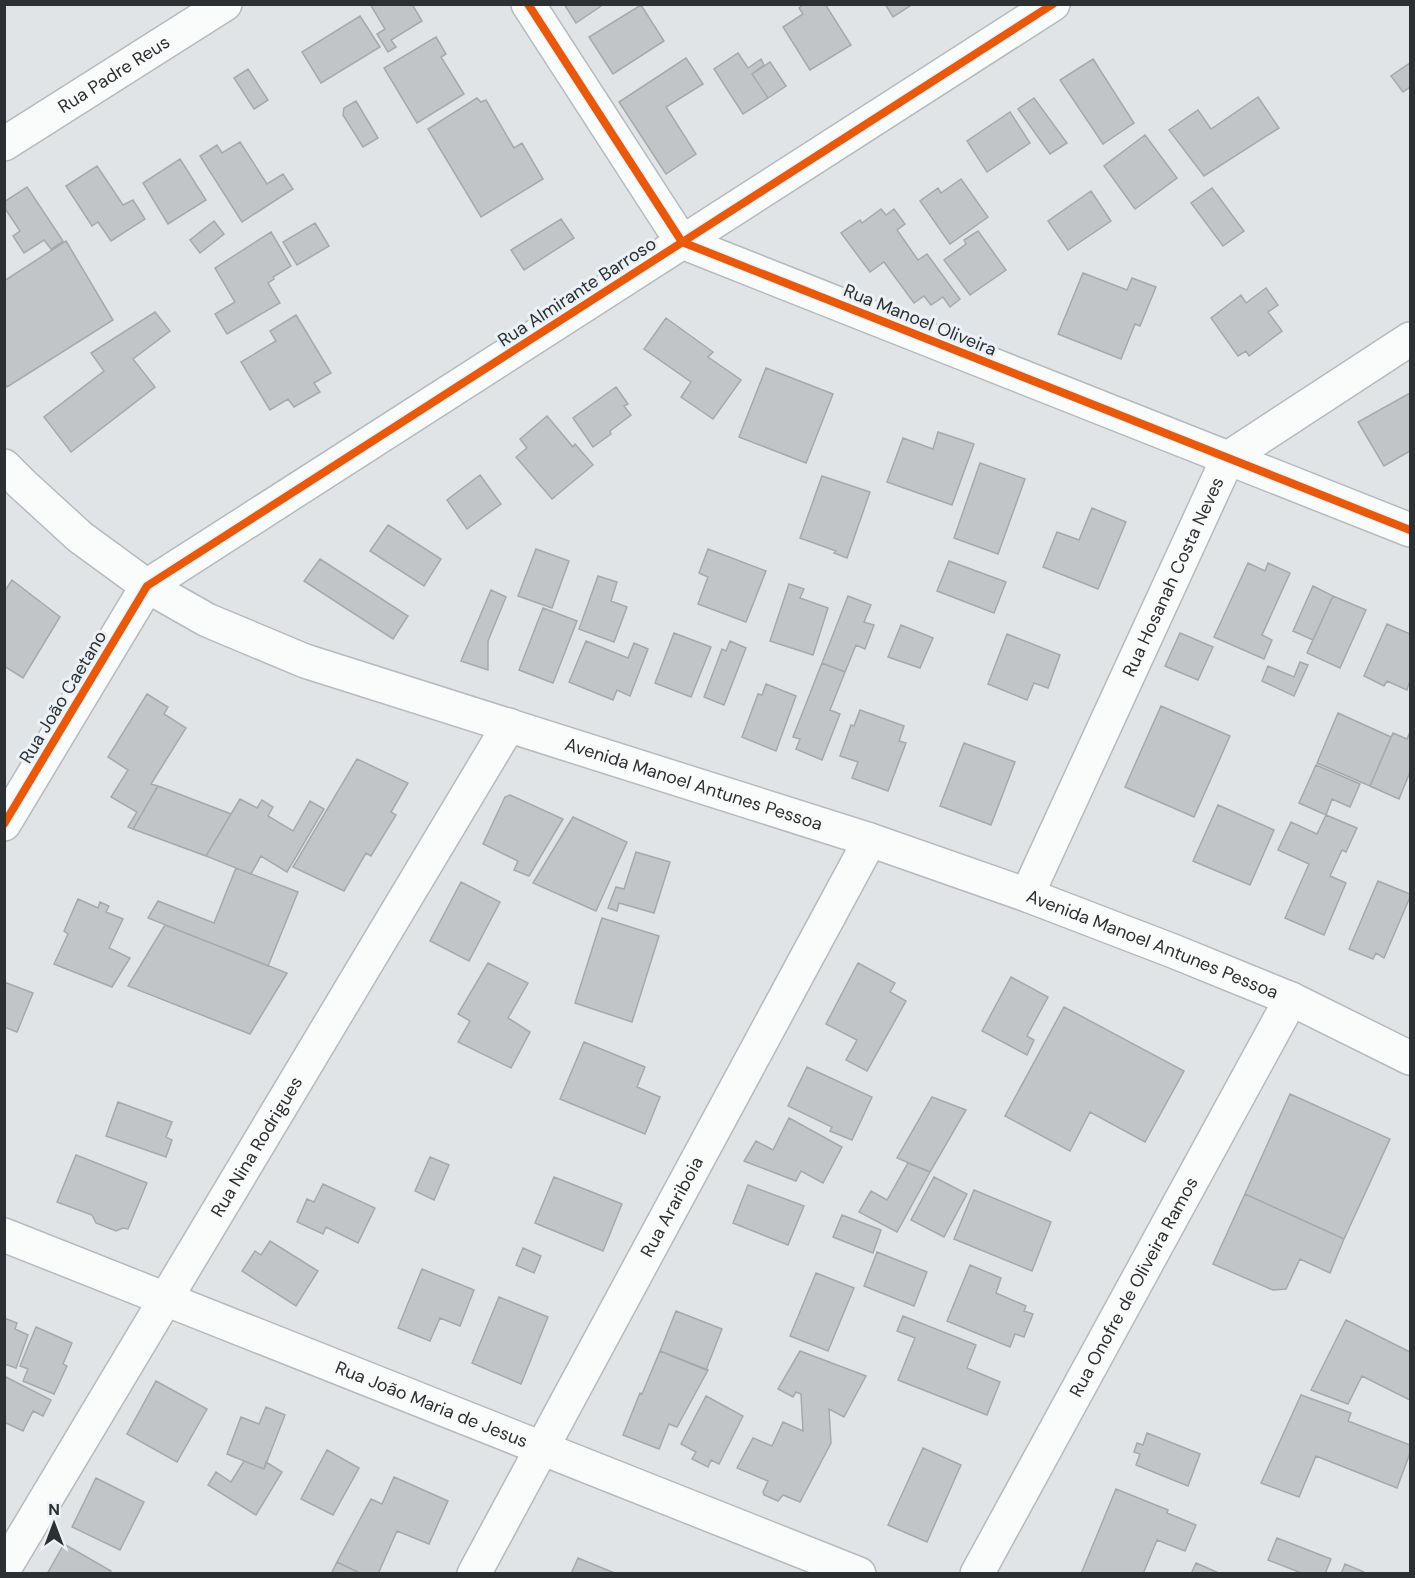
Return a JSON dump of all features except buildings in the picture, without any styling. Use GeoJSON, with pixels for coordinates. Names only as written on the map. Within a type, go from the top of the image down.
{"type":"FeatureCollection","features":[{"type":"Feature","properties":{"kind":"street","name":"Rua Padre Reus"},"geometry":{"type":"LineString","coordinates":[[4,144],[225,4]]}},
{"type":"Feature","properties":{"kind":"street"},"geometry":{"type":"LineString","coordinates":[[528,4],[682,242]]}},
{"type":"Feature","properties":{"kind":"street","name":"Rua Almirante Barroso"},"geometry":{"type":"LineString","coordinates":[[147,586],[1053,4]]}},
{"type":"Feature","properties":{"kind":"street","name":"Rua Manoel Oliveira"},"geometry":{"type":"LineString","coordinates":[[682,242],[1410,530]]}},
{"type":"Feature","properties":{"kind":"street","name":"Rua Hosanah Costa Neves"},"geometry":{"type":"LineString","coordinates":[[1027,895],[1228,458],[1410,339]]}},
{"type":"Feature","properties":{"kind":"street","name":"Avenida Manoel Antunes Pessoa"},"geometry":{"type":"LineString","coordinates":[[4,466],[80,537],[147,586],[207,620],[305,661],[870,840],[1027,895],[1291,999],[1410,1058]]}},
{"type":"Feature","properties":{"kind":"street","name":"Rua João Caetano"},"geometry":{"type":"LineString","coordinates":[[4,824],[147,586]]}},
{"type":"Feature","properties":{"kind":"street","name":"Rua Nina Rodrigues"},"geometry":{"type":"LineString","coordinates":[[4,1569],[509,725]]}},
{"type":"Feature","properties":{"kind":"street","name":"Rua Arariboia"},"geometry":{"type":"LineString","coordinates":[[474,1574],[870,840]]}},
{"type":"Feature","properties":{"kind":"street","name":"Rua Onofre de Oliveira Ramos"},"geometry":{"type":"LineString","coordinates":[[977,1574],[1291,999]]}},
{"type":"Feature","properties":{"kind":"street","name":"Rua João Maria de Jesus"},"geometry":{"type":"LineString","coordinates":[[4,1235],[859,1574]]}},
{"type":"Feature","properties":{"kind":"cycle path"},"geometry":{"type":"LineString","coordinates":[[528,4],[682,242],[1410,530]]}},
{"type":"Feature","properties":{"kind":"cycle path"},"geometry":{"type":"LineString","coordinates":[[4,824],[147,586],[1053,4]]}}]}
